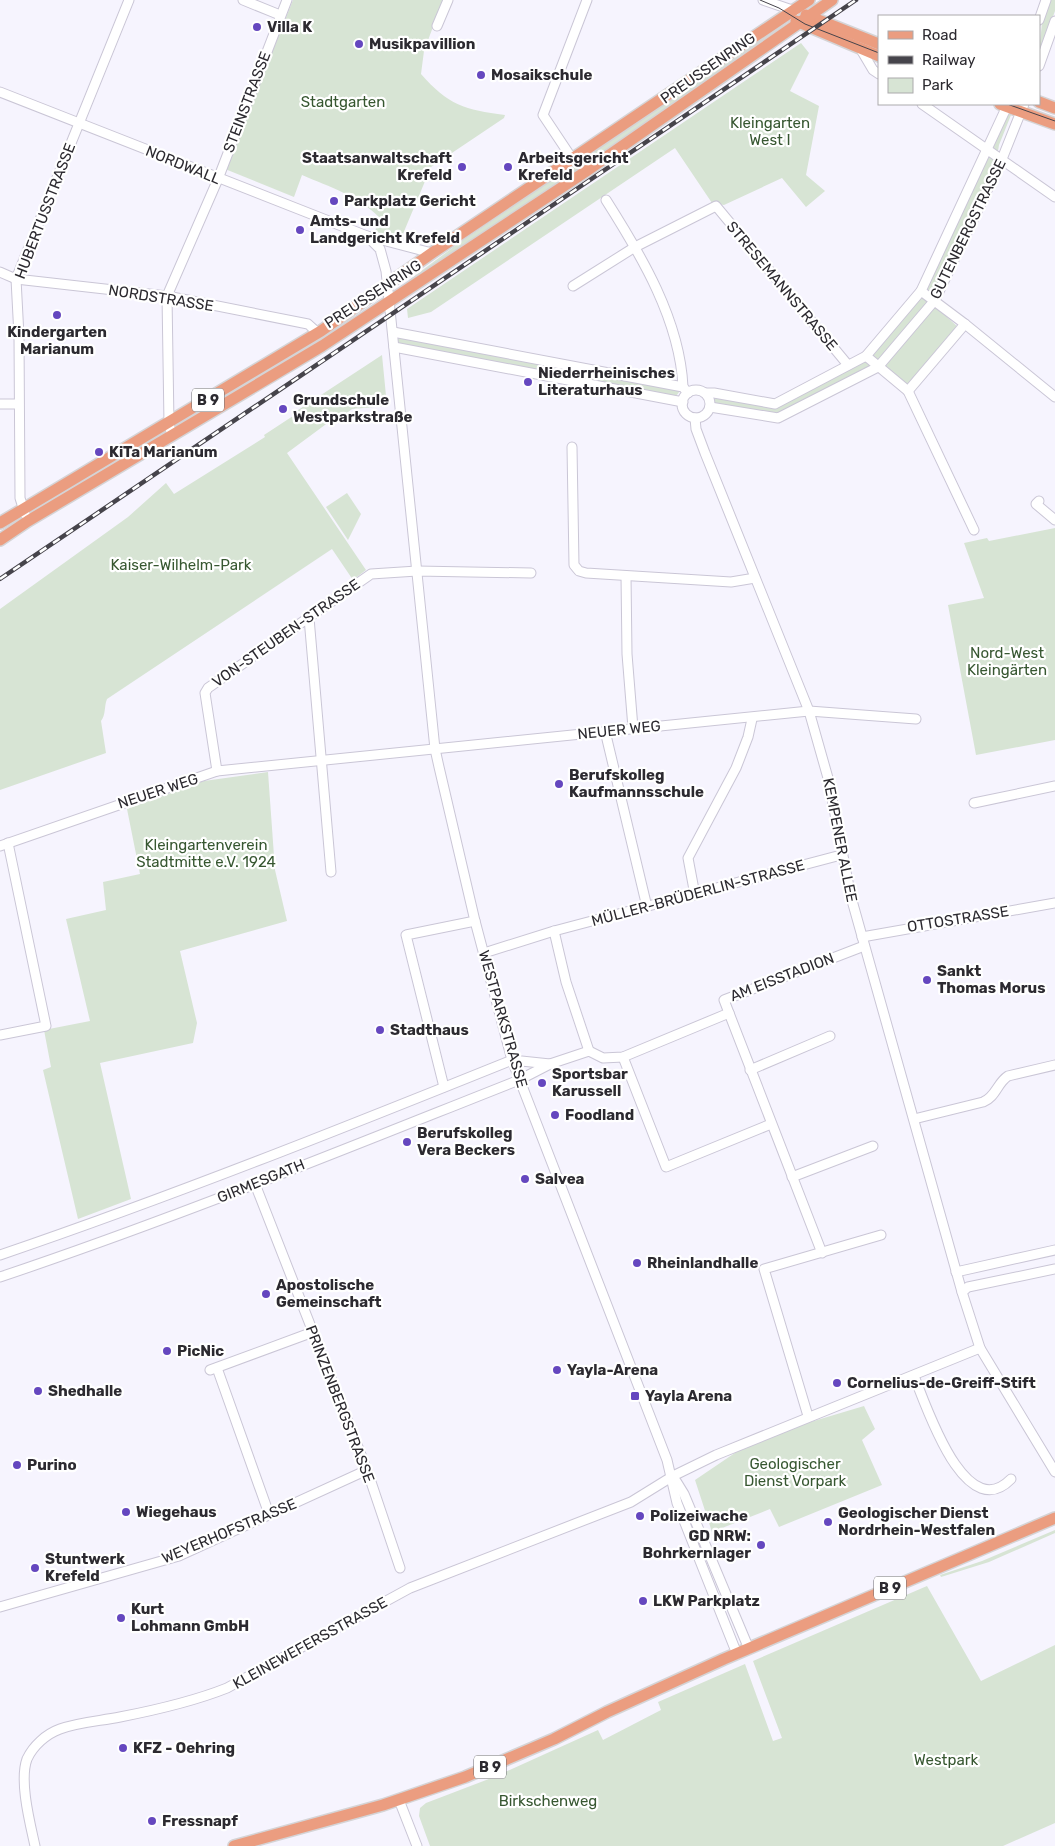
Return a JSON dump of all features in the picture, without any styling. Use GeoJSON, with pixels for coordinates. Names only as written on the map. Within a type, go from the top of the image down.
{"type":"FeatureCollection","features":[{"type":"Feature","properties":{"kind":"main road","name":"B 9"},"geometry":{"type":"LineString","coordinates":[[792,13],[809,0]]}},
{"type":"Feature","properties":{"kind":"main road","name":"B 9"},"geometry":{"type":"LineString","coordinates":[[805,20],[832,0]]}},
{"type":"Feature","properties":{"kind":"main road","name":"PREUSSENRING"},"geometry":{"type":"LineString","coordinates":[[0,522],[169,424],[318,333],[432,253],[792,13]]}},
{"type":"Feature","properties":{"kind":"main road"},"geometry":{"type":"LineString","coordinates":[[792,13],[878,56]]}},
{"type":"Feature","properties":{"kind":"main road","name":"PREUSSENRING"},"geometry":{"type":"LineString","coordinates":[[0,540],[28,521],[322,346],[585,172],[805,20]]}},
{"type":"Feature","properties":{"kind":"main road"},"geometry":{"type":"LineString","coordinates":[[805,20],[878,44]]}},
{"type":"Feature","properties":{"kind":"main road"},"geometry":{"type":"LineString","coordinates":[[1040,102],[1055,108]]}},
{"type":"Feature","properties":{"kind":"main road"},"geometry":{"type":"LineString","coordinates":[[1005,105],[1023,107],[1055,124]]}},
{"type":"Feature","properties":{"kind":"main road","name":"B 9"},"geometry":{"type":"LineString","coordinates":[[234,1846],[399,1800],[465,1777],[502,1762],[737,1654],[1055,1518]]}},
{"type":"Feature","properties":{"kind":"street","name":"HUBERTUSSTRASSE"},"geometry":{"type":"LineString","coordinates":[[28,521],[20,498],[19,336],[16,279],[129,0]]}},
{"type":"Feature","properties":{"kind":"street"},"geometry":{"type":"LineString","coordinates":[[243,0],[280,15]]}},
{"type":"Feature","properties":{"kind":"street","name":"STEINSTRASSE"},"geometry":{"type":"LineString","coordinates":[[172,436],[169,424],[167,296],[218,179],[286,0]]}},
{"type":"Feature","properties":{"kind":"street"},"geometry":{"type":"LineString","coordinates":[[437,26],[448,0]]}},
{"type":"Feature","properties":{"kind":"street"},"geometry":{"type":"LineString","coordinates":[[573,160],[544,114],[587,0]]}},
{"type":"Feature","properties":{"kind":"street"},"geometry":{"type":"LineString","coordinates":[[763,0],[792,13]]}},
{"type":"Feature","properties":{"kind":"street"},"geometry":{"type":"LineString","coordinates":[[1040,17],[1046,0]]}},
{"type":"Feature","properties":{"kind":"street"},"geometry":{"type":"LineString","coordinates":[[1040,63],[1055,21]]}},
{"type":"Feature","properties":{"kind":"street"},"geometry":{"type":"LineString","coordinates":[[860,48],[873,70],[878,73]]}},
{"type":"Feature","properties":{"kind":"street","name":"NORDWALL"},"geometry":{"type":"LineString","coordinates":[[0,92],[366,236],[432,253]]}},
{"type":"Feature","properties":{"kind":"street"},"geometry":{"type":"LineString","coordinates":[[923,105],[1055,197]]}},
{"type":"Feature","properties":{"kind":"street","name":"GUTENBERGSTRASSE"},"geometry":{"type":"LineString","coordinates":[[706,393],[775,404],[866,356],[921,291],[988,149],[1005,105]]}},
{"type":"Feature","properties":{"kind":"street","name":"GUTENBERGSTRASSE"},"geometry":{"type":"LineString","coordinates":[[710,407],[778,418],[878,367],[935,300],[1002,159],[1023,107]]}},
{"type":"Feature","properties":{"kind":"street"},"geometry":{"type":"LineString","coordinates":[[393,332],[686,390],[696,390],[706,393],[710,400],[710,407],[705,415],[695,418],[685,412],[682,402],[686,390],[679,356],[665,313],[635,247],[606,200]]}},
{"type":"Feature","properties":{"kind":"street","name":"STRESEMANNSTRASSE"},"geometry":{"type":"LineString","coordinates":[[635,247],[716,206],[848,365]]}},
{"type":"Feature","properties":{"kind":"street","name":"NORDWALL"},"geometry":{"type":"LineString","coordinates":[[366,236],[380,249],[390,301]]}},
{"type":"Feature","properties":{"kind":"street"},"geometry":{"type":"LineString","coordinates":[[573,286],[635,247]]}},
{"type":"Feature","properties":{"kind":"street","name":"NORDSTRASSE"},"geometry":{"type":"LineString","coordinates":[[0,272],[16,279],[167,296],[308,324],[318,333]]}},
{"type":"Feature","properties":{"kind":"street"},"geometry":{"type":"LineString","coordinates":[[921,291],[935,300],[1055,397]]}},
{"type":"Feature","properties":{"kind":"street","name":"WESTPARKSTRASSE"},"geometry":{"type":"LineString","coordinates":[[390,301],[435,749],[475,921],[512,1060],[673,1476],[684,1494],[749,1649]]}},
{"type":"Feature","properties":{"kind":"street"},"geometry":{"type":"LineString","coordinates":[[908,391],[965,324]]}},
{"type":"Feature","properties":{"kind":"street"},"geometry":{"type":"LineString","coordinates":[[394,346],[682,402]]}},
{"type":"Feature","properties":{"kind":"street"},"geometry":{"type":"LineString","coordinates":[[866,356],[908,391],[974,530]]}},
{"type":"Feature","properties":{"kind":"street"},"geometry":{"type":"LineString","coordinates":[[0,404],[18,404]]}},
{"type":"Feature","properties":{"kind":"street","name":"KEMPENER ALLEE"},"geometry":{"type":"LineString","coordinates":[[695,418],[696,429],[705,453],[810,711],[828,778],[841,854],[863,941],[956,1272],[980,1348],[1055,1472]]}},
{"type":"Feature","properties":{"kind":"street"},"geometry":{"type":"LineString","coordinates":[[572,447],[574,565],[578,570],[586,573],[731,582],[755,578]]}},
{"type":"Feature","properties":{"kind":"street"},"geometry":{"type":"LineString","coordinates":[[1040,501],[1036,504],[1055,520]]}},
{"type":"Feature","properties":{"kind":"street"},"geometry":{"type":"LineString","coordinates":[[418,571],[531,573]]}},
{"type":"Feature","properties":{"kind":"street","name":"VON-STEUBEN-STRASSE"},"geometry":{"type":"LineString","coordinates":[[218,771],[205,693],[208,688],[371,574],[418,571]]}},
{"type":"Feature","properties":{"kind":"street"},"geometry":{"type":"LineString","coordinates":[[626,576],[626,654],[633,728]]}},
{"type":"Feature","properties":{"kind":"street"},"geometry":{"type":"LineString","coordinates":[[309,618],[331,872]]}},
{"type":"Feature","properties":{"kind":"street","name":"NEUER WEG"},"geometry":{"type":"LineString","coordinates":[[4,844],[140,796],[218,771],[810,711],[916,719]]}},
{"type":"Feature","properties":{"kind":"street"},"geometry":{"type":"LineString","coordinates":[[695,895],[688,858],[736,768],[748,738],[752,718]]}},
{"type":"Feature","properties":{"kind":"street"},"geometry":{"type":"LineString","coordinates":[[605,731],[647,907]]}},
{"type":"Feature","properties":{"kind":"street"},"geometry":{"type":"LineString","coordinates":[[974,803],[1055,786]]}},
{"type":"Feature","properties":{"kind":"street"},"geometry":{"type":"LineString","coordinates":[[0,1036],[46,1026],[4,844]]}},
{"type":"Feature","properties":{"kind":"street","name":"MÜLLER-BRÜDERLIN-STRASSE"},"geometry":{"type":"LineString","coordinates":[[484,953],[554,931],[695,895],[841,854]]}},
{"type":"Feature","properties":{"kind":"street","name":"OTTOSTRASSE"},"geometry":{"type":"LineString","coordinates":[[863,941],[1055,904]]}},
{"type":"Feature","properties":{"kind":"street"},"geometry":{"type":"LineString","coordinates":[[444,1087],[406,935],[475,921]]}},
{"type":"Feature","properties":{"kind":"street"},"geometry":{"type":"LineString","coordinates":[[519,1080],[550,1064],[589,1051],[566,982],[554,931]]}},
{"type":"Feature","properties":{"kind":"street","name":"AM EISSTADION"},"geometry":{"type":"LineString","coordinates":[[589,1051],[603,1058],[623,1057],[729,1013],[724,1000],[863,941]]}},
{"type":"Feature","properties":{"kind":"street"},"geometry":{"type":"LineString","coordinates":[[729,1013],[822,1253]]}},
{"type":"Feature","properties":{"kind":"street"},"geometry":{"type":"LineString","coordinates":[[750,1070],[830,1036]]}},
{"type":"Feature","properties":{"kind":"street"},"geometry":{"type":"LineString","coordinates":[[623,1057],[666,1167],[771,1124]]}},
{"type":"Feature","properties":{"kind":"street"},"geometry":{"type":"LineString","coordinates":[[512,1060],[550,1064]]}},
{"type":"Feature","properties":{"kind":"street","name":"GIRMESGATH"},"geometry":{"type":"LineString","coordinates":[[0,1255],[66,1233],[264,1158],[512,1060]]}},
{"type":"Feature","properties":{"kind":"street"},"geometry":{"type":"LineString","coordinates":[[914,1119],[983,1102],[991,1097],[1002,1080],[1008,1076],[1055,1065]]}},
{"type":"Feature","properties":{"kind":"street","name":"GIRMESGATH"},"geometry":{"type":"LineString","coordinates":[[0,1277],[97,1245],[519,1080]]}},
{"type":"Feature","properties":{"kind":"street"},"geometry":{"type":"LineString","coordinates":[[792,1177],[873,1146]]}},
{"type":"Feature","properties":{"kind":"street","name":"PRINZENBERGSTRASSE"},"geometry":{"type":"LineString","coordinates":[[255,1184],[367,1470],[400,1568]]}},
{"type":"Feature","properties":{"kind":"street"},"geometry":{"type":"LineString","coordinates":[[808,1416],[764,1269],[795,1258],[822,1253],[881,1235]]}},
{"type":"Feature","properties":{"kind":"street"},"geometry":{"type":"LineString","coordinates":[[956,1272],[1055,1250]]}},
{"type":"Feature","properties":{"kind":"street"},"geometry":{"type":"LineString","coordinates":[[962,1292],[968,1287],[1055,1269]]}},
{"type":"Feature","properties":{"kind":"street"},"geometry":{"type":"LineString","coordinates":[[269,1514],[214,1369],[313,1332]]}},
{"type":"Feature","properties":{"kind":"street","name":"KLEINEWEFERSSTRASSE"},"geometry":{"type":"LineString","coordinates":[[35,1846],[24,1780],[27,1761],[31,1751],[48,1735],[78,1724],[146,1712],[196,1699],[227,1688],[410,1588],[631,1502],[673,1476],[808,1416],[887,1384],[914,1376],[980,1348]]}},
{"type":"Feature","properties":{"kind":"street"},"geometry":{"type":"LineString","coordinates":[[914,1376],[940,1442],[961,1470],[979,1488],[987,1491],[996,1490],[1011,1479]]}},
{"type":"Feature","properties":{"kind":"street","name":"WEYERHOFSTRASSE"},"geometry":{"type":"LineString","coordinates":[[0,1607],[179,1556],[367,1470]]}},
{"type":"Feature","properties":{"kind":"street","name":"WESTPARKSTRASSE"},"geometry":{"type":"LineString","coordinates":[[673,1476],[677,1503],[737,1654]]}},
{"type":"Feature","properties":{"kind":"street"},"geometry":{"type":"LineString","coordinates":[[399,1800],[417,1846]]}},
{"type":"Feature","properties":{"kind":"green space","name":"Stadtgarten"},"geometry":{"type":"Polygon","coordinates":[[[293,0],[443,0],[424,51],[421,74],[440,93],[458,104],[479,111],[505,115],[504,118],[431,167],[400,241],[375,231],[380,218],[371,210],[343,193],[302,175],[294,197],[225,169],[293,0]]]}},
{"type":"Feature","properties":{"kind":"green space"},"geometry":{"type":"Polygon","coordinates":[[[1050,0],[1055,0],[1055,11],[1040,52],[1040,44],[1042,22],[1050,0]]]}},
{"type":"Feature","properties":{"kind":"green space"},"geometry":{"type":"Polygon","coordinates":[[[782,24],[785,27],[669,109],[409,284],[409,280],[459,243],[782,24]]]}},
{"type":"Feature","properties":{"kind":"green space","name":"Kleingarten West I"},"geometry":{"type":"Polygon","coordinates":[[[801,43],[809,53],[790,91],[819,106],[806,175],[825,191],[806,207],[782,178],[724,205],[712,203],[675,148],[431,312],[408,318],[407,309],[801,43]]]}},
{"type":"Feature","properties":{"kind":"green space"},"geometry":{"type":"Polygon","coordinates":[[[1007,114],[1011,115],[999,145],[996,163],[933,295],[938,309],[958,327],[908,388],[878,365],[778,416],[714,404],[715,397],[775,404],[868,353],[923,292],[1007,114]]]}},
{"type":"Feature","properties":{"kind":"green space"},"geometry":{"type":"Polygon","coordinates":[[[327,334],[328,337],[177,427],[177,423],[191,414],[327,334]]]}},
{"type":"Feature","properties":{"kind":"green space"},"geometry":{"type":"Polygon","coordinates":[[[398,335],[673,388],[680,391],[676,396],[398,344],[398,335]]]}},
{"type":"Feature","properties":{"kind":"green space","name":"Kaiser-Wilhelm-Park"},"geometry":{"type":"Polygon","coordinates":[[[382,355],[387,406],[352,409],[343,416],[333,419],[287,453],[366,570],[353,580],[332,549],[107,699],[104,716],[101,721],[106,753],[0,790],[0,609],[128,517],[166,483],[174,494],[265,437],[264,435],[293,416],[292,414],[382,355]]]}},
{"type":"Feature","properties":{"kind":"green space"},"geometry":{"type":"Polygon","coordinates":[[[164,431],[165,433],[28,513],[28,511],[164,431]]]}},
{"type":"Feature","properties":{"kind":"green space"},"geometry":{"type":"Polygon","coordinates":[[[347,493],[361,514],[348,540],[326,507],[347,493]]]}},
{"type":"Feature","properties":{"kind":"green space","name":"Nord-West Kleingärten"},"geometry":{"type":"Polygon","coordinates":[[[1055,528],[1055,740],[976,755],[948,605],[984,598],[964,543],[987,538],[989,541],[1055,528]]]}},
{"type":"Feature","properties":{"kind":"green space","name":"Kleingartenverein Stadtmitte e.V. 1924"},"geometry":{"type":"Polygon","coordinates":[[[268,772],[275,870],[287,921],[180,951],[197,1023],[193,1043],[100,1063],[131,1199],[78,1219],[43,1070],[51,1067],[44,1030],[90,1021],[66,919],[106,910],[103,882],[140,874],[127,809],[204,781],[268,772]]]}},
{"type":"Feature","properties":{"kind":"green space","name":"Geologischer Dienst Vorpark"},"geometry":{"type":"Polygon","coordinates":[[[864,1406],[875,1429],[862,1440],[882,1485],[779,1527],[770,1509],[712,1532],[695,1480],[757,1438],[864,1406]]]}},
{"type":"Feature","properties":{"kind":"green space"},"geometry":{"type":"Polygon","coordinates":[[[1055,1530],[1055,1533],[989,1562],[941,1577],[940,1575],[982,1561],[1055,1530]]]}},
{"type":"Feature","properties":{"kind":"green space"},"geometry":{"type":"Polygon","coordinates":[[[927,1586],[981,1681],[1055,1645],[1055,1823],[1003,1846],[430,1846],[419,1816],[420,1808],[426,1803],[494,1777],[598,1730],[603,1740],[661,1710],[658,1702],[745,1664],[773,1741],[782,1738],[753,1661],[927,1586]]]}},
{"type":"Feature","properties":{"kind":"tram line"},"geometry":{"type":"LineString","coordinates":[[760,0],[779,8],[805,24],[878,53]]}},
{"type":"Feature","properties":{"kind":"tram line"},"geometry":{"type":"LineString","coordinates":[[1010,105],[1055,121]]}},
{"type":"Feature","properties":{"kind":"railway"},"geometry":{"type":"LineString","coordinates":[[0,579],[856,0]]}},
{"type":"Feature","properties":{"kind":"place","name":"Villa K"},"geometry":{"type":"Point","coordinates":[257,27]}},
{"type":"Feature","properties":{"kind":"place","name":"Musikpavillion"},"geometry":{"type":"Point","coordinates":[359,44]}},
{"type":"Feature","properties":{"kind":"place","name":"Mosaikschule"},"geometry":{"type":"Point","coordinates":[481,75]}},
{"type":"Feature","properties":{"kind":"place","name":"Staatsanwaltschaft Krefeld"},"geometry":{"type":"Point","coordinates":[462,167]}},
{"type":"Feature","properties":{"kind":"place","name":"Arbeitsgericht Krefeld"},"geometry":{"type":"Point","coordinates":[508,167]}},
{"type":"Feature","properties":{"kind":"place","name":"Parkplatz Gericht"},"geometry":{"type":"Point","coordinates":[334,201]}},
{"type":"Feature","properties":{"kind":"place","name":"Amts- und Landgericht Krefeld"},"geometry":{"type":"Point","coordinates":[300,230]}},
{"type":"Feature","properties":{"kind":"place","name":"Kindergarten Marianum"},"geometry":{"type":"Point","coordinates":[57,315]}},
{"type":"Feature","properties":{"kind":"place","name":"Niederrheinisches Literaturhaus"},"geometry":{"type":"Point","coordinates":[528,382]}},
{"type":"Feature","properties":{"kind":"place","name":"Grundschule Westparkstraße"},"geometry":{"type":"Point","coordinates":[283,409]}},
{"type":"Feature","properties":{"kind":"place","name":"KiTa Marianum"},"geometry":{"type":"Point","coordinates":[99,452]}},
{"type":"Feature","properties":{"kind":"place","name":"Berufskolleg Kaufmannsschule"},"geometry":{"type":"Point","coordinates":[559,784]}},
{"type":"Feature","properties":{"kind":"place","name":"Sankt Thomas Morus"},"geometry":{"type":"Point","coordinates":[927,980]}},
{"type":"Feature","properties":{"kind":"place","name":"Stadthaus"},"geometry":{"type":"Point","coordinates":[380,1030]}},
{"type":"Feature","properties":{"kind":"place","name":"Sportsbar Karussell"},"geometry":{"type":"Point","coordinates":[542,1083]}},
{"type":"Feature","properties":{"kind":"place","name":"Foodland"},"geometry":{"type":"Point","coordinates":[555,1115]}},
{"type":"Feature","properties":{"kind":"place","name":"Berufskolleg Vera Beckers"},"geometry":{"type":"Point","coordinates":[407,1142]}},
{"type":"Feature","properties":{"kind":"place","name":"Salvea"},"geometry":{"type":"Point","coordinates":[525,1179]}},
{"type":"Feature","properties":{"kind":"place","name":"Rheinlandhalle"},"geometry":{"type":"Point","coordinates":[637,1263]}},
{"type":"Feature","properties":{"kind":"place","name":"Apostolische Gemeinschaft"},"geometry":{"type":"Point","coordinates":[266,1294]}},
{"type":"Feature","properties":{"kind":"place","name":"PicNic"},"geometry":{"type":"Point","coordinates":[167,1351]}},
{"type":"Feature","properties":{"kind":"place","name":"Yayla-Arena"},"geometry":{"type":"Point","coordinates":[557,1370]}},
{"type":"Feature","properties":{"kind":"place","name":"Cornelius-de-Greiff-Stift"},"geometry":{"type":"Point","coordinates":[837,1383]}},
{"type":"Feature","properties":{"kind":"place","name":"Shedhalle"},"geometry":{"type":"Point","coordinates":[38,1391]}},
{"type":"Feature","properties":{"kind":"place","name":"Yayla Arena"},"geometry":{"type":"Point","coordinates":[635,1396]}},
{"type":"Feature","properties":{"kind":"place","name":"Purino"},"geometry":{"type":"Point","coordinates":[17,1465]}},
{"type":"Feature","properties":{"kind":"place","name":"Wiegehaus"},"geometry":{"type":"Point","coordinates":[126,1512]}},
{"type":"Feature","properties":{"kind":"place","name":"Polizeiwache"},"geometry":{"type":"Point","coordinates":[640,1516]}},
{"type":"Feature","properties":{"kind":"place","name":"Geologischer Dienst Nordrhein-Westfalen"},"geometry":{"type":"Point","coordinates":[828,1522]}},
{"type":"Feature","properties":{"kind":"place","name":"GD NRW: Bohrkernlager"},"geometry":{"type":"Point","coordinates":[761,1545]}},
{"type":"Feature","properties":{"kind":"place","name":"Stuntwerk Krefeld"},"geometry":{"type":"Point","coordinates":[35,1568]}},
{"type":"Feature","properties":{"kind":"place","name":"LKW Parkplatz"},"geometry":{"type":"Point","coordinates":[643,1601]}},
{"type":"Feature","properties":{"kind":"place","name":"Kurt Lohmann GmbH"},"geometry":{"type":"Point","coordinates":[121,1618]}},
{"type":"Feature","properties":{"kind":"place","name":"KFZ - Oehring"},"geometry":{"type":"Point","coordinates":[123,1748]}},
{"type":"Feature","properties":{"kind":"place","name":"Fressnapf"},"geometry":{"type":"Point","coordinates":[152,1821]}},
{"type":"Feature","properties":{"kind":"park label","name":"Westpark"},"geometry":{"type":"Point","coordinates":[946,1760]}},
{"type":"Feature","properties":{"kind":"park label","name":"Birkschenweg"},"geometry":{"type":"Point","coordinates":[548,1801]}}]}
